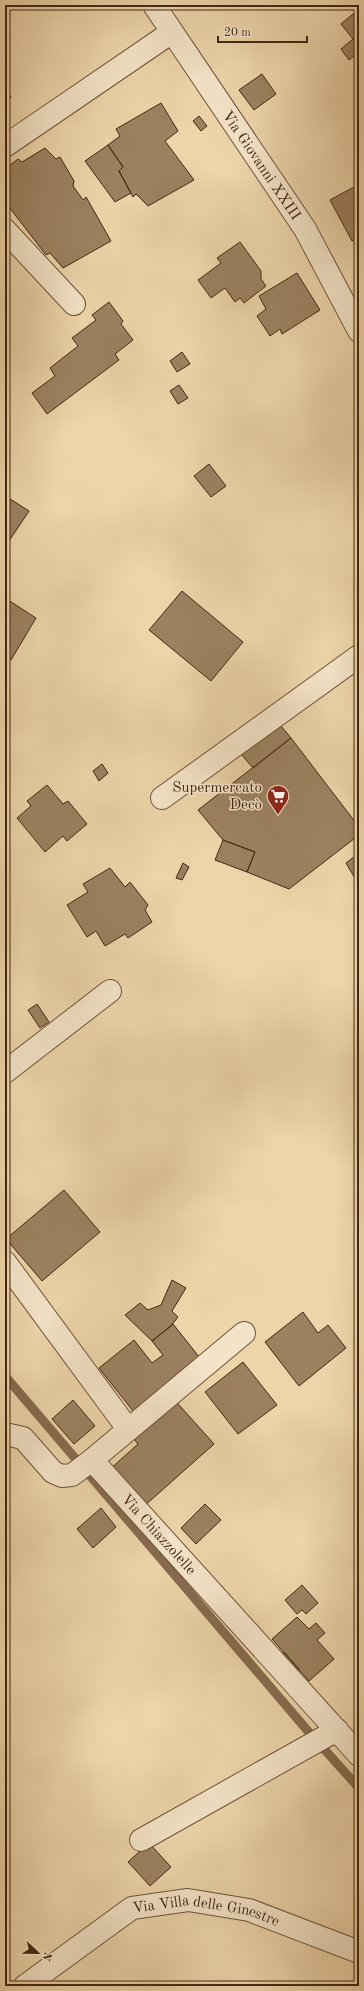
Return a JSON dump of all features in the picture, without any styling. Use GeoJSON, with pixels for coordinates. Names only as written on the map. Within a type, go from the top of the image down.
{"type":"FeatureCollection","features":[{"type":"Feature","properties":{"kind":"street","name":"Via Giovanni XXIII"},"geometry":{"type":"LineString","coordinates":[[154,5],[305,229],[359,331]]}},
{"type":"Feature","properties":{"kind":"street"},"geometry":{"type":"LineString","coordinates":[[5,146],[172,32]]}},
{"type":"Feature","properties":{"kind":"street"},"geometry":{"type":"LineString","coordinates":[[5,230],[74,304]]}},
{"type":"Feature","properties":{"kind":"street"},"geometry":{"type":"LineString","coordinates":[[162,798],[359,656]]}},
{"type":"Feature","properties":{"kind":"street"},"geometry":{"type":"LineString","coordinates":[[5,1072],[110,990]]}},
{"type":"Feature","properties":{"kind":"street"},"geometry":{"type":"LineString","coordinates":[[5,1262],[128,1429]]}},
{"type":"Feature","properties":{"kind":"street"},"geometry":{"type":"LineString","coordinates":[[5,1434],[23,1438],[53,1472],[62,1476],[72,1475],[244,1333]]}},
{"type":"Feature","properties":{"kind":"street","name":"Via Chiazzolelle"},"geometry":{"type":"LineString","coordinates":[[92,1460],[333,1733],[359,1755]]}},
{"type":"Feature","properties":{"kind":"street"},"geometry":{"type":"LineString","coordinates":[[141,1840],[333,1733]]}},
{"type":"Feature","properties":{"kind":"street","name":"Via Villa delle Ginestre"},"geometry":{"type":"LineString","coordinates":[[25,1986],[132,1908],[188,1900],[249,1910],[359,1952]]}},
{"type":"Feature","properties":{"kind":"building"},"geometry":{"type":"Polygon","coordinates":[[[353,14],[359,22],[359,52],[349,60],[341,49],[353,39],[341,24],[353,14]]]}},
{"type":"Feature","properties":{"kind":"building"},"geometry":{"type":"Polygon","coordinates":[[[262,74],[276,94],[254,110],[239,90],[262,74]]]}},
{"type":"Feature","properties":{"kind":"building"},"geometry":{"type":"Polygon","coordinates":[[[5,87],[11,97],[5,101],[5,87]]]}},
{"type":"Feature","properties":{"kind":"building"},"geometry":{"type":"Polygon","coordinates":[[[161,103],[178,131],[165,141],[194,180],[148,206],[136,194],[133,197],[119,171],[123,167],[108,145],[120,136],[116,129],[161,103]]]}},
{"type":"Feature","properties":{"kind":"building"},"geometry":{"type":"Polygon","coordinates":[[[199,116],[207,126],[201,131],[193,121],[199,116]]]}},
{"type":"Feature","properties":{"kind":"building"},"geometry":{"type":"Polygon","coordinates":[[[108,145],[123,167],[119,171],[131,193],[115,202],[85,161],[108,145]]]}},
{"type":"Feature","properties":{"kind":"building"},"geometry":{"type":"Polygon","coordinates":[[[45,148],[56,159],[60,157],[74,181],[73,186],[83,200],[86,197],[111,241],[63,268],[50,253],[46,255],[9,207],[5,209],[5,169],[18,159],[22,162],[45,148]]]}},
{"type":"Feature","properties":{"kind":"building"},"geometry":{"type":"Polygon","coordinates":[[[354,187],[359,196],[359,237],[352,241],[330,200],[354,187]]]}},
{"type":"Feature","properties":{"kind":"building"},"geometry":{"type":"Polygon","coordinates":[[[240,242],[261,271],[261,279],[266,286],[244,303],[240,298],[235,302],[225,288],[211,298],[198,280],[221,263],[217,258],[240,242]]]}},
{"type":"Feature","properties":{"kind":"building"},"geometry":{"type":"Polygon","coordinates":[[[297,273],[320,310],[282,334],[280,329],[270,336],[257,316],[266,309],[259,296],[297,273]]]}},
{"type":"Feature","properties":{"kind":"building"},"geometry":{"type":"Polygon","coordinates":[[[109,302],[123,321],[121,324],[133,340],[115,354],[119,360],[47,414],[32,393],[55,376],[50,368],[78,346],[72,338],[96,320],[92,315],[109,302]]]}},
{"type":"Feature","properties":{"kind":"building"},"geometry":{"type":"Polygon","coordinates":[[[182,352],[190,364],[177,372],[170,361],[182,352]]]}},
{"type":"Feature","properties":{"kind":"building"},"geometry":{"type":"Polygon","coordinates":[[[179,385],[188,398],[178,404],[170,391],[179,385]]]}},
{"type":"Feature","properties":{"kind":"building"},"geometry":{"type":"Polygon","coordinates":[[[209,464],[226,486],[211,497],[194,476],[209,464]]]}},
{"type":"Feature","properties":{"kind":"building"},"geometry":{"type":"Polygon","coordinates":[[[7,497],[29,511],[5,547],[5,500],[7,497]]]}},
{"type":"Feature","properties":{"kind":"building"},"geometry":{"type":"Polygon","coordinates":[[[182,591],[243,642],[211,681],[149,630],[182,591]]]}},
{"type":"Feature","properties":{"kind":"building"},"geometry":{"type":"Polygon","coordinates":[[[5,598],[36,618],[11,660],[5,657],[5,598]]]}},
{"type":"Feature","properties":{"kind":"building"},"geometry":{"type":"Polygon","coordinates":[[[281,726],[291,738],[253,768],[241,754],[281,726]]]}},
{"type":"Feature","properties":{"kind":"building"},"geometry":{"type":"Polygon","coordinates":[[[291,738],[359,827],[359,835],[289,889],[247,872],[255,852],[223,840],[198,810],[291,738]]]}},
{"type":"Feature","properties":{"kind":"building"},"geometry":{"type":"Polygon","coordinates":[[[102,764],[108,773],[99,781],[93,771],[102,764]]]}},
{"type":"Feature","properties":{"kind":"building"},"geometry":{"type":"Polygon","coordinates":[[[47,785],[63,804],[68,801],[87,824],[67,841],[63,836],[45,852],[17,818],[31,806],[27,801],[47,785]]]}},
{"type":"Feature","properties":{"kind":"building"},"geometry":{"type":"Polygon","coordinates":[[[223,840],[255,852],[247,872],[215,860],[223,840]]]}},
{"type":"Feature","properties":{"kind":"building"},"geometry":{"type":"Polygon","coordinates":[[[359,853],[359,885],[346,863],[359,853]]]}},
{"type":"Feature","properties":{"kind":"building"},"geometry":{"type":"Polygon","coordinates":[[[183,863],[189,867],[182,880],[176,878],[183,863]]]}},
{"type":"Feature","properties":{"kind":"building"},"geometry":{"type":"Polygon","coordinates":[[[110,868],[125,887],[130,882],[148,905],[145,910],[152,922],[128,938],[125,934],[105,946],[96,931],[87,937],[67,905],[88,892],[83,884],[110,868]]]}},
{"type":"Feature","properties":{"kind":"building"},"geometry":{"type":"Polygon","coordinates":[[[37,1004],[49,1022],[40,1028],[28,1010],[37,1004]]]}},
{"type":"Feature","properties":{"kind":"building"},"geometry":{"type":"Polygon","coordinates":[[[64,1190],[100,1232],[42,1281],[6,1239],[64,1190]]]}},
{"type":"Feature","properties":{"kind":"building"},"geometry":{"type":"Polygon","coordinates":[[[172,1280],[186,1288],[172,1311],[178,1317],[171,1326],[152,1341],[125,1315],[140,1303],[148,1310],[161,1305],[172,1280]]]}},
{"type":"Feature","properties":{"kind":"building"},"geometry":{"type":"Polygon","coordinates":[[[303,1312],[318,1333],[328,1325],[346,1348],[299,1386],[265,1342],[303,1312]]]}},
{"type":"Feature","properties":{"kind":"building"},"geometry":{"type":"Polygon","coordinates":[[[173,1324],[200,1358],[133,1411],[99,1368],[134,1340],[152,1363],[163,1355],[152,1341],[173,1324]]]}},
{"type":"Feature","properties":{"kind":"building"},"geometry":{"type":"Polygon","coordinates":[[[243,1362],[277,1405],[238,1434],[205,1392],[243,1362]]]}},
{"type":"Feature","properties":{"kind":"building"},"geometry":{"type":"Polygon","coordinates":[[[171,1396],[214,1444],[142,1508],[109,1470],[138,1444],[134,1439],[171,1396]]]}},
{"type":"Feature","properties":{"kind":"building"},"geometry":{"type":"Polygon","coordinates":[[[73,1400],[95,1426],[74,1444],[52,1419],[73,1400]]]}},
{"type":"Feature","properties":{"kind":"building"},"geometry":{"type":"Polygon","coordinates":[[[205,1504],[221,1520],[196,1544],[181,1528],[205,1504]]]}},
{"type":"Feature","properties":{"kind":"building"},"geometry":{"type":"Polygon","coordinates":[[[101,1508],[116,1527],[93,1548],[77,1529],[101,1508]]]}},
{"type":"Feature","properties":{"kind":"building"},"geometry":{"type":"Polygon","coordinates":[[[302,1585],[318,1603],[306,1614],[302,1610],[297,1614],[285,1600],[302,1585]]]}},
{"type":"Feature","properties":{"kind":"building"},"geometry":{"type":"Polygon","coordinates":[[[297,1617],[309,1629],[316,1623],[325,1633],[317,1640],[334,1659],[309,1681],[272,1639],[297,1617]]]}},
{"type":"Feature","properties":{"kind":"building"},"geometry":{"type":"Polygon","coordinates":[[[284,1652],[299,1669],[290,1679],[275,1660],[284,1652]]]}},
{"type":"Feature","properties":{"kind":"building"},"geometry":{"type":"Polygon","coordinates":[[[149,1843],[171,1867],[150,1886],[128,1862],[149,1843]]]}},
{"type":"Feature","properties":{"kind":"waterway"},"geometry":{"type":"LineString","coordinates":[[5,1376],[307,1730],[359,1788]]}},
{"type":"Feature","properties":{"kind":"place","name":"Supermercato Decò"},"geometry":{"type":"Point","coordinates":[278,816]}}]}
